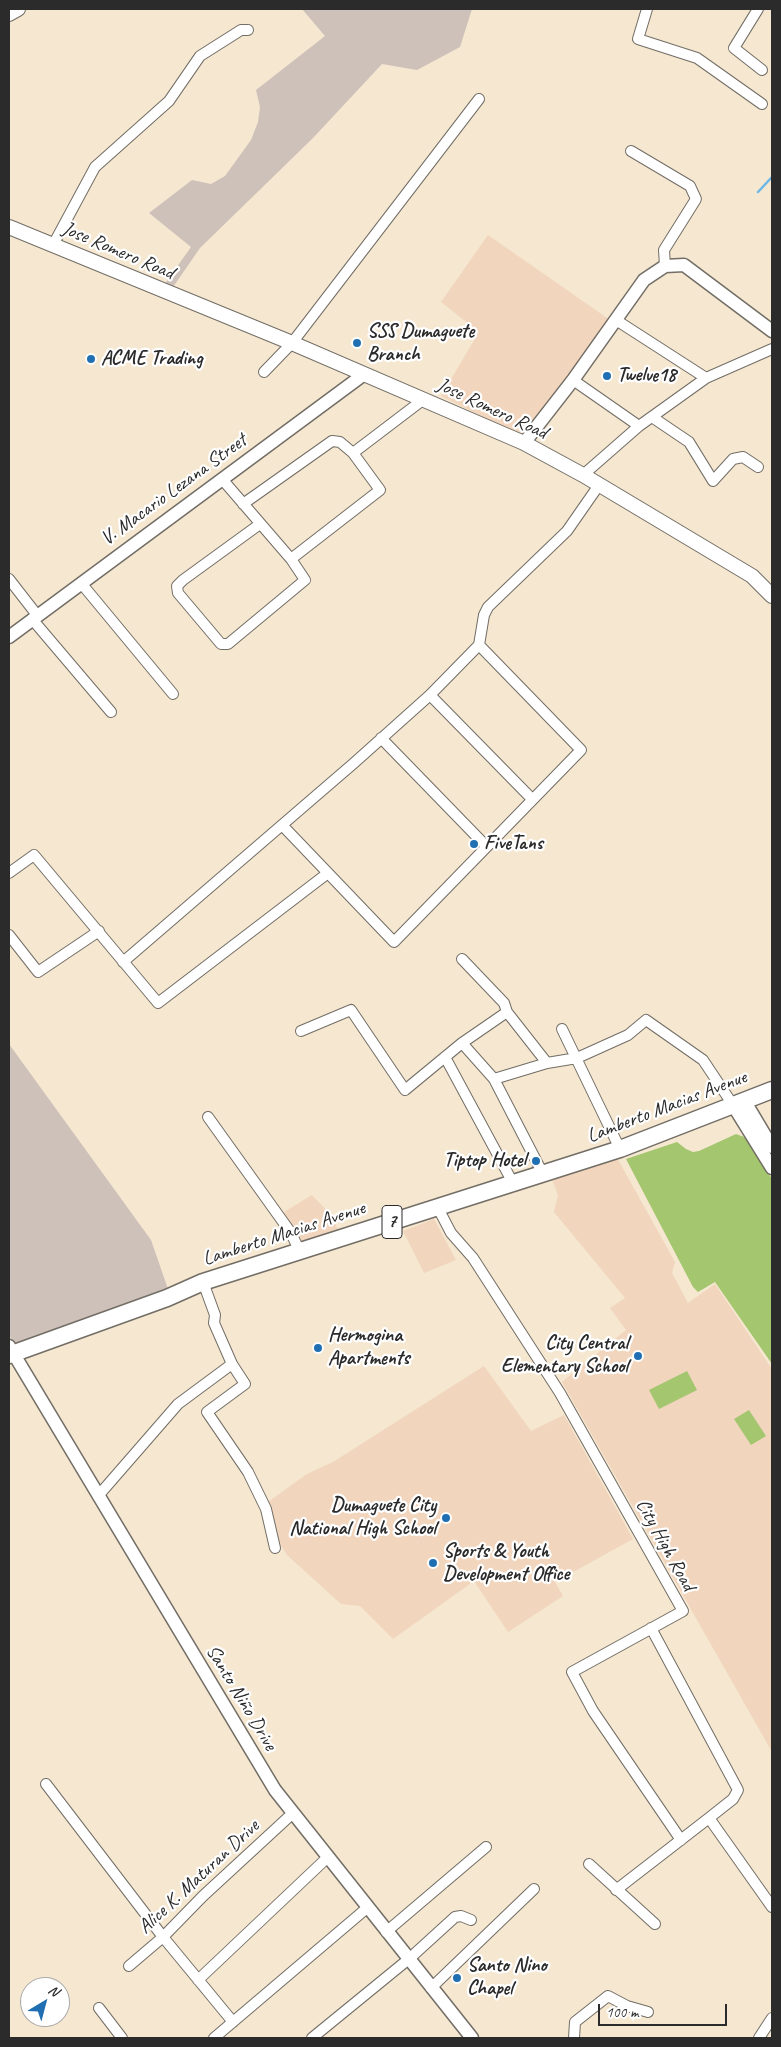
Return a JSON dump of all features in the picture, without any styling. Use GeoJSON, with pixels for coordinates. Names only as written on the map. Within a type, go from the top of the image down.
{"type":"FeatureCollection","features":[{"type":"Feature","properties":{"kind":"main road"},"geometry":{"type":"LineString","coordinates":[[9,14],[18,9]]}},
{"type":"Feature","properties":{"kind":"main road","name":"Jose Romero Road"},"geometry":{"type":"LineString","coordinates":[[9,227],[292,343],[524,443],[583,475],[752,576],[772,596]]}},
{"type":"Feature","properties":{"kind":"main road"},"geometry":{"type":"LineString","coordinates":[[752,576],[772,588]]}},
{"type":"Feature","properties":{"kind":"main road","name":"Lamberto Macias Avenue"},"geometry":{"type":"LineString","coordinates":[[10,1351],[167,1298],[203,1282],[620,1149],[772,1090]]}},
{"type":"Feature","properties":{"kind":"street"},"geometry":{"type":"LineString","coordinates":[[647,9],[638,39],[696,58],[762,104]]}},
{"type":"Feature","properties":{"kind":"street"},"geometry":{"type":"LineString","coordinates":[[758,9],[734,48],[762,70]]}},
{"type":"Feature","properties":{"kind":"street"},"geometry":{"type":"LineString","coordinates":[[53,246],[95,167],[169,102],[200,56],[240,30],[248,30]]}},
{"type":"Feature","properties":{"kind":"street"},"geometry":{"type":"LineString","coordinates":[[264,372],[292,343],[479,99]]}},
{"type":"Feature","properties":{"kind":"street"},"geometry":{"type":"LineString","coordinates":[[632,150],[690,186],[696,199],[664,250],[665,266]]}},
{"type":"Feature","properties":{"kind":"street"},"geometry":{"type":"LineString","coordinates":[[524,443],[573,380],[644,280],[665,266],[684,265],[772,331]]}},
{"type":"Feature","properties":{"kind":"street"},"geometry":{"type":"LineString","coordinates":[[616,320],[706,378]]}},
{"type":"Feature","properties":{"kind":"street"},"geometry":{"type":"LineString","coordinates":[[583,475],[639,426],[706,378],[772,349]]}},
{"type":"Feature","properties":{"kind":"street","name":"V. Macario Lezana Street"},"geometry":{"type":"LineString","coordinates":[[9,637],[363,375]]}},
{"type":"Feature","properties":{"kind":"street"},"geometry":{"type":"LineString","coordinates":[[573,380],[639,426]]}},
{"type":"Feature","properties":{"kind":"street"},"geometry":{"type":"LineString","coordinates":[[353,452],[424,399]]}},
{"type":"Feature","properties":{"kind":"street"},"geometry":{"type":"LineString","coordinates":[[652,417],[688,442],[713,481],[733,459],[743,457],[758,467]]}},
{"type":"Feature","properties":{"kind":"street"},"geometry":{"type":"LineString","coordinates":[[243,504],[332,441],[340,442],[353,452],[380,490],[291,559]]}},
{"type":"Feature","properties":{"kind":"street"},"geometry":{"type":"LineString","coordinates":[[222,479],[291,559],[305,580],[228,644],[221,644],[178,593],[177,586],[260,524]]}},
{"type":"Feature","properties":{"kind":"street"},"geometry":{"type":"LineString","coordinates":[[123,962],[430,695],[479,645],[484,615],[488,607],[567,531],[599,485]]}},
{"type":"Feature","properties":{"kind":"street"},"geometry":{"type":"LineString","coordinates":[[9,579],[34,617],[111,712]]}},
{"type":"Feature","properties":{"kind":"street"},"geometry":{"type":"LineString","coordinates":[[81,583],[173,694]]}},
{"type":"Feature","properties":{"kind":"street"},"geometry":{"type":"LineString","coordinates":[[282,825],[394,942],[581,750],[479,645]]}},
{"type":"Feature","properties":{"kind":"street"},"geometry":{"type":"LineString","coordinates":[[430,695],[532,799]]}},
{"type":"Feature","properties":{"kind":"street"},"geometry":{"type":"LineString","coordinates":[[381,738],[486,846]]}},
{"type":"Feature","properties":{"kind":"street"},"geometry":{"type":"LineString","coordinates":[[9,873],[34,855],[158,1003],[328,873]]}},
{"type":"Feature","properties":{"kind":"street"},"geometry":{"type":"LineString","coordinates":[[9,935],[38,972],[99,931]]}},
{"type":"Feature","properties":{"kind":"street"},"geometry":{"type":"LineString","coordinates":[[462,959],[504,1003],[507,1012],[547,1063]]}},
{"type":"Feature","properties":{"kind":"street"},"geometry":{"type":"LineString","coordinates":[[301,1032],[351,1010],[406,1090],[462,1043],[507,1012]]}},
{"type":"Feature","properties":{"kind":"street"},"geometry":{"type":"LineString","coordinates":[[494,1079],[547,1063],[577,1058],[628,1035],[646,1020],[703,1060],[772,1147]]}},
{"type":"Feature","properties":{"kind":"street"},"geometry":{"type":"LineString","coordinates":[[562,1029],[620,1149]]}},
{"type":"Feature","properties":{"kind":"street"},"geometry":{"type":"LineString","coordinates":[[462,1043],[494,1079],[543,1174]]}},
{"type":"Feature","properties":{"kind":"street"},"geometry":{"type":"LineString","coordinates":[[445,1057],[513,1183]]}},
{"type":"Feature","properties":{"kind":"street"},"geometry":{"type":"LineString","coordinates":[[738,1102],[772,1168]]}},
{"type":"Feature","properties":{"kind":"street"},"geometry":{"type":"LineString","coordinates":[[208,1117],[291,1233],[300,1252]]}},
{"type":"Feature","properties":{"kind":"street","name":"City High Road"},"geometry":{"type":"LineString","coordinates":[[438,1208],[451,1233],[473,1258],[560,1393],[683,1611],[651,1628]]}},
{"type":"Feature","properties":{"kind":"street"},"geometry":{"type":"LineString","coordinates":[[203,1282],[215,1315],[214,1324],[232,1364],[245,1384],[207,1412],[248,1472],[266,1509],[275,1548]]}},
{"type":"Feature","properties":{"kind":"street","name":"Santo Niño Drive"},"geometry":{"type":"LineString","coordinates":[[10,1351],[274,1790],[472,2038]]}},
{"type":"Feature","properties":{"kind":"street"},"geometry":{"type":"LineString","coordinates":[[98,1496],[178,1404],[232,1364]]}},
{"type":"Feature","properties":{"kind":"street"},"geometry":{"type":"LineString","coordinates":[[616,1890],[710,1818],[737,1794],[736,1784],[651,1628],[572,1672],[593,1711],[681,1840]]}},
{"type":"Feature","properties":{"kind":"street"},"geometry":{"type":"LineString","coordinates":[[46,1784],[163,1937],[233,2022]]}},
{"type":"Feature","properties":{"kind":"street","name":"Alice K. Maturan Drive"},"geometry":{"type":"LineString","coordinates":[[128,1966],[163,1937],[203,1896],[293,1813]]}},
{"type":"Feature","properties":{"kind":"street"},"geometry":{"type":"LineString","coordinates":[[710,1818],[772,1907]]}},
{"type":"Feature","properties":{"kind":"street"},"geometry":{"type":"LineString","coordinates":[[386,1932],[486,1847]]}},
{"type":"Feature","properties":{"kind":"street"},"geometry":{"type":"LineString","coordinates":[[198,1980],[328,1857]]}},
{"type":"Feature","properties":{"kind":"street"},"geometry":{"type":"LineString","coordinates":[[588,1864],[655,1924]]}},
{"type":"Feature","properties":{"kind":"street"},"geometry":{"type":"LineString","coordinates":[[431,1988],[534,1889]]}},
{"type":"Feature","properties":{"kind":"street"},"geometry":{"type":"LineString","coordinates":[[214,2038],[367,1908]]}},
{"type":"Feature","properties":{"kind":"street"},"geometry":{"type":"LineString","coordinates":[[312,2038],[408,1960],[455,1917],[461,1916],[471,1920]]}},
{"type":"Feature","properties":{"kind":"street"},"geometry":{"type":"LineString","coordinates":[[574,2038],[575,2022],[608,1996],[627,2006],[648,2012]]}},
{"type":"Feature","properties":{"kind":"street"},"geometry":{"type":"LineString","coordinates":[[99,2008],[122,2038]]}},
{"type":"Feature","properties":{"kind":"street"},"geometry":{"type":"LineString","coordinates":[[759,2038],[772,2018]]}},
{"type":"Feature","properties":{"kind":"shaded area"},"geometry":{"type":"Polygon","coordinates":[[[302,9],[472,9],[460,47],[417,70],[382,64],[313,138],[200,248],[171,290],[162,288],[191,247],[149,213],[192,180],[211,184],[225,176],[251,140],[258,122],[260,107],[256,90],[325,36],[302,9]]]}},
{"type":"Feature","properties":{"kind":"shaded area"},"geometry":{"type":"Polygon","coordinates":[[[488,235],[610,320],[525,438],[441,396],[479,332],[441,302],[488,235]]]}},
{"type":"Feature","properties":{"kind":"shaded area"},"geometry":{"type":"Polygon","coordinates":[[[9,1044],[151,1240],[169,1292],[15,1347],[9,1334],[9,1044]]]}},
{"type":"Feature","properties":{"kind":"shaded area"},"geometry":{"type":"Polygon","coordinates":[[[616,1156],[675,1262],[672,1273],[688,1303],[715,1284],[772,1369],[772,1752],[562,1382],[626,1330],[610,1308],[625,1298],[554,1212],[558,1195],[552,1179],[616,1156]]]}},
{"type":"Feature","properties":{"kind":"shaded area"},"geometry":{"type":"Polygon","coordinates":[[[312,1195],[327,1211],[341,1234],[306,1247],[296,1236],[284,1212],[312,1195]]]}},
{"type":"Feature","properties":{"kind":"shaded area"},"geometry":{"type":"Polygon","coordinates":[[[434,1219],[456,1260],[424,1273],[403,1231],[434,1219]]]}},
{"type":"Feature","properties":{"kind":"shaded area","name":"Dumaguete City National High School"},"geometry":{"type":"Polygon","coordinates":[[[484,1366],[531,1431],[564,1415],[633,1539],[555,1582],[563,1596],[508,1632],[474,1581],[393,1639],[360,1606],[341,1604],[287,1555],[274,1534],[268,1502],[307,1474],[333,1462],[484,1366]]]}},
{"type":"Feature","properties":{"kind":"green space"},"geometry":{"type":"Polygon","coordinates":[[[736,1134],[747,1138],[772,1179],[772,1364],[715,1282],[698,1292],[693,1287],[626,1159],[677,1142],[693,1152],[699,1151],[736,1134]]]}},
{"type":"Feature","properties":{"kind":"green space"},"geometry":{"type":"Polygon","coordinates":[[[687,1371],[697,1390],[659,1409],[649,1390],[687,1371]]]}},
{"type":"Feature","properties":{"kind":"green space"},"geometry":{"type":"Polygon","coordinates":[[[749,1410],[766,1436],[751,1445],[734,1419],[749,1410]]]}},
{"type":"Feature","properties":{"kind":"waterway"},"geometry":{"type":"LineString","coordinates":[[758,192],[772,177]]}},
{"type":"Feature","properties":{"kind":"place","name":"SSS Dumaguete Branch"},"geometry":{"type":"Point","coordinates":[357,343]}},
{"type":"Feature","properties":{"kind":"place","name":"ACME Trading"},"geometry":{"type":"Point","coordinates":[91,359]}},
{"type":"Feature","properties":{"kind":"place","name":"Twelve18"},"geometry":{"type":"Point","coordinates":[607,376]}},
{"type":"Feature","properties":{"kind":"place","name":"FiveTans"},"geometry":{"type":"Point","coordinates":[474,844]}},
{"type":"Feature","properties":{"kind":"place","name":"Tiptop Hotel"},"geometry":{"type":"Point","coordinates":[536,1161]}},
{"type":"Feature","properties":{"kind":"place","name":"Hermogina Apartments"},"geometry":{"type":"Point","coordinates":[318,1348]}},
{"type":"Feature","properties":{"kind":"place","name":"City Central Elementary School"},"geometry":{"type":"Point","coordinates":[638,1356]}},
{"type":"Feature","properties":{"kind":"place","name":"Dumaguete City National High School"},"geometry":{"type":"Point","coordinates":[446,1518]}},
{"type":"Feature","properties":{"kind":"place","name":"Sports & Youth Development Office"},"geometry":{"type":"Point","coordinates":[433,1563]}},
{"type":"Feature","properties":{"kind":"place","name":"Santo Nino Chapel"},"geometry":{"type":"Point","coordinates":[457,1978]}}]}
